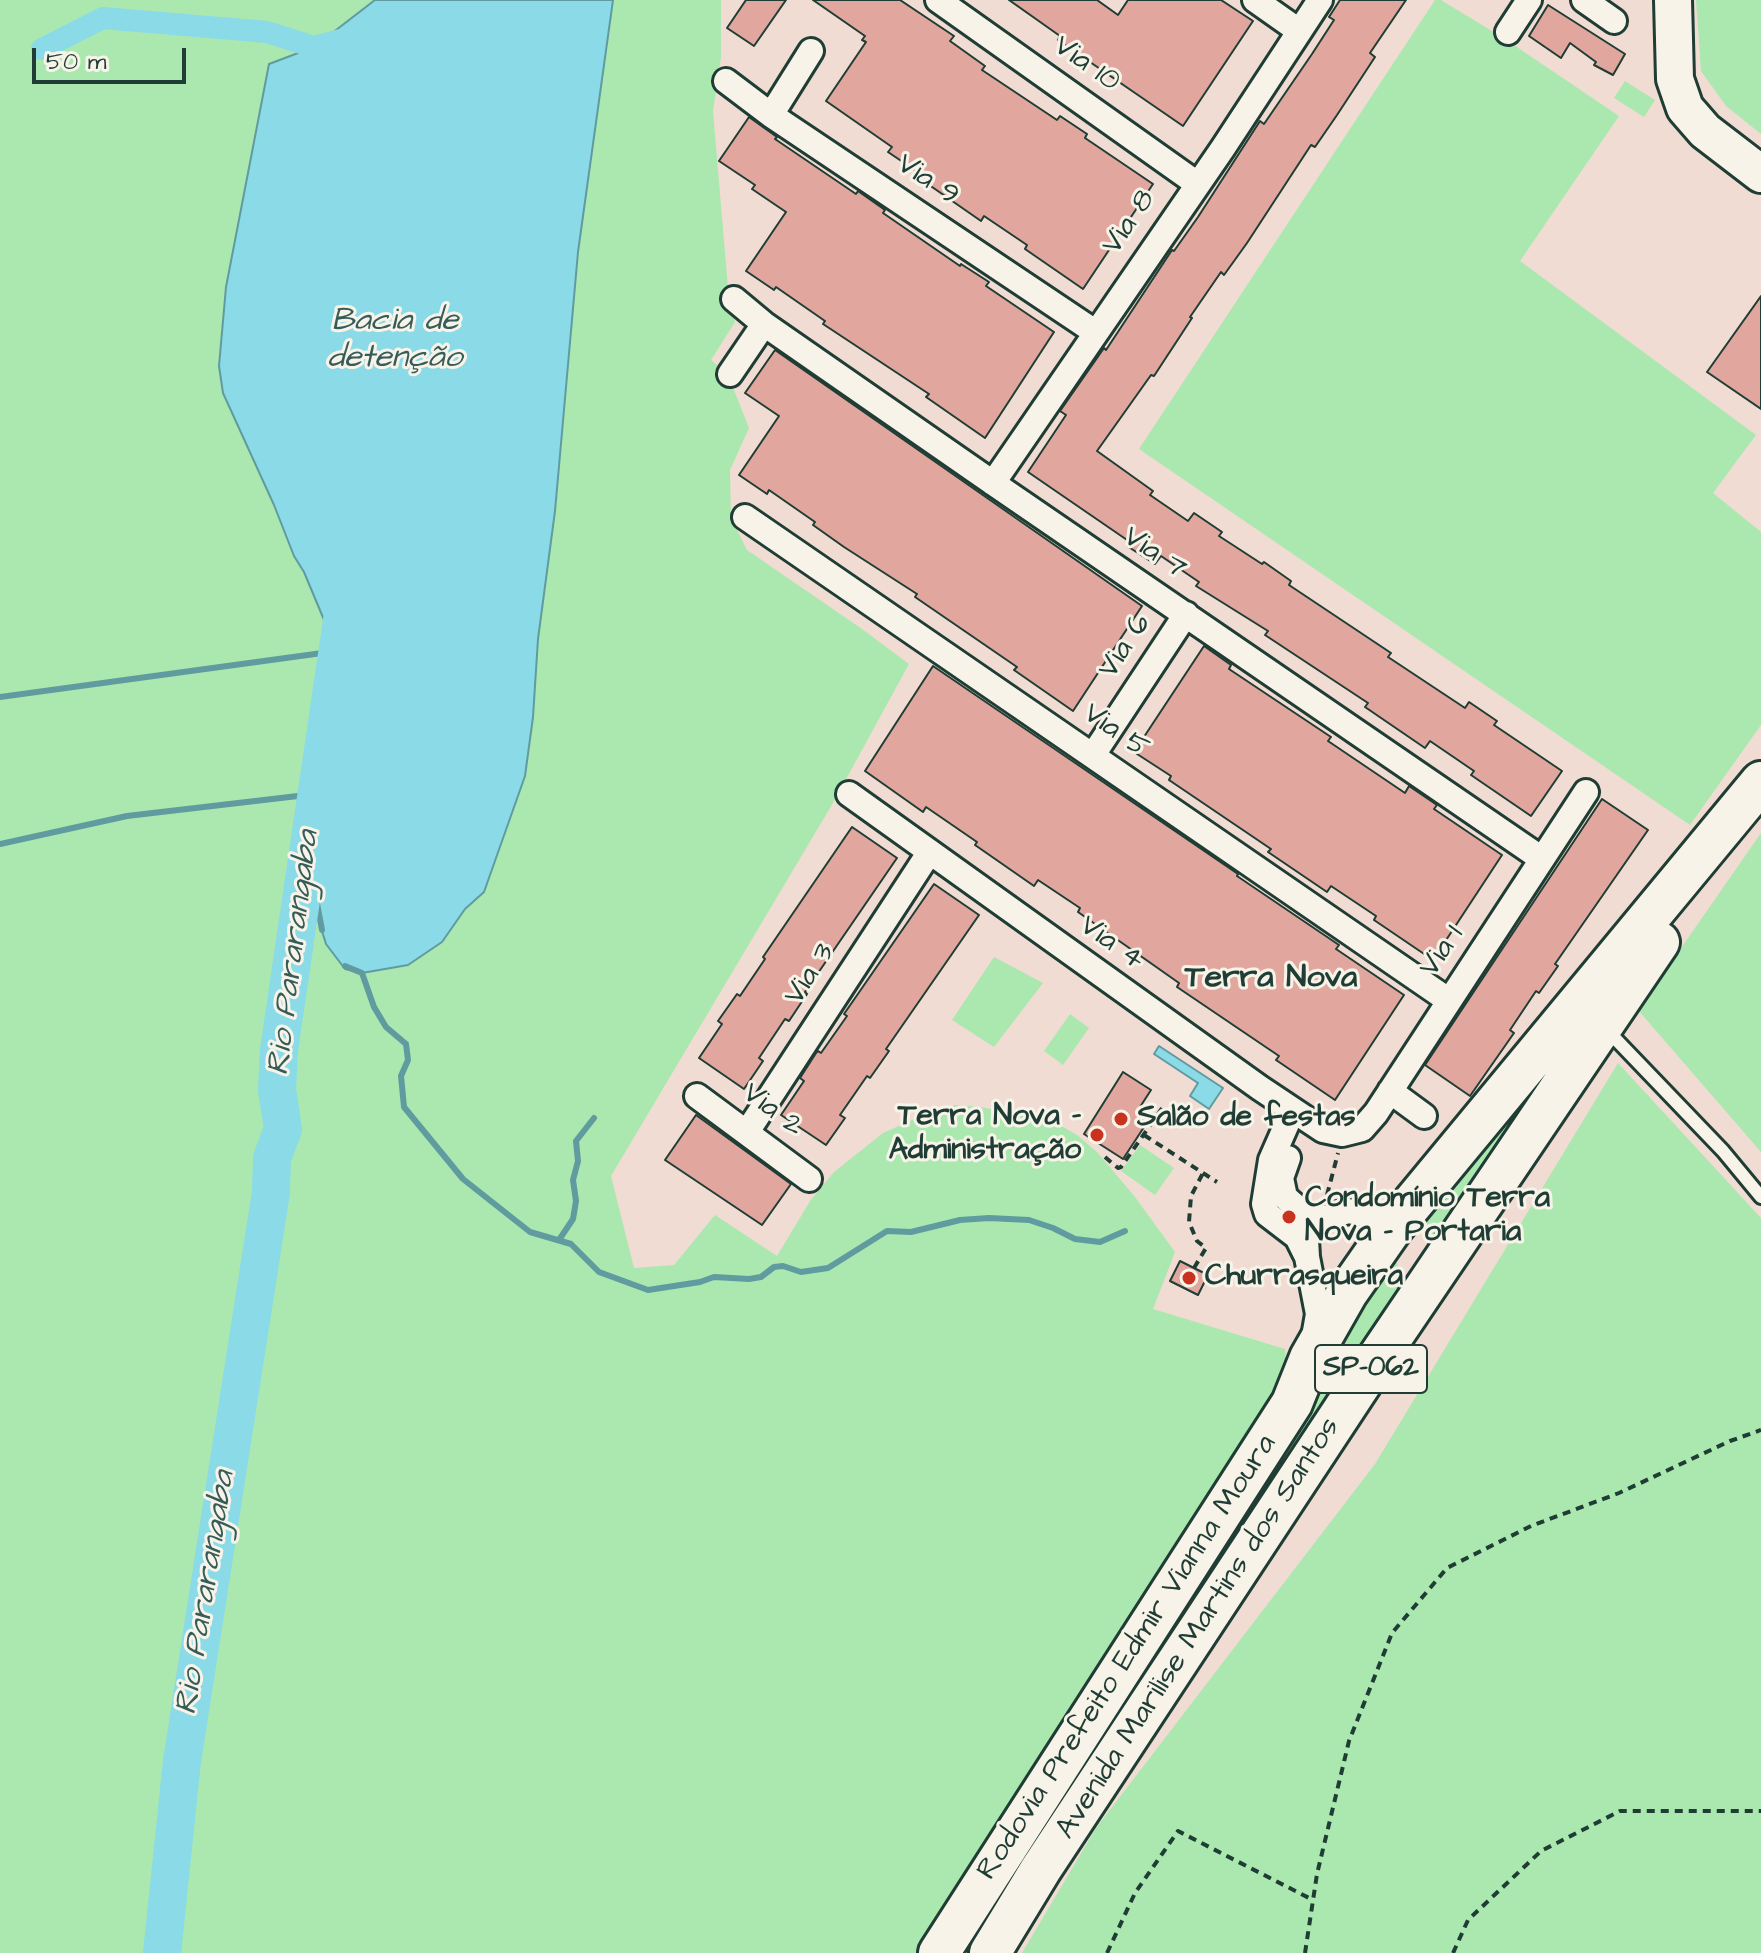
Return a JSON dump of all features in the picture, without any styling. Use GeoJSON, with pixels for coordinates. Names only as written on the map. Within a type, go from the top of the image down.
{"type":"FeatureCollection","features":[{"type":"Feature","properties":{"kind":"main road"},"geometry":{"type":"LineString","coordinates":[[1673,0],[1675,79],[1685,108],[1705,131],[1761,174]]}},
{"type":"Feature","properties":{"kind":"main road","name":"SP-062"},"geometry":{"type":"LineString","coordinates":[[1310,1358],[1347,1293],[1393,1227],[1761,782]]}},
{"type":"Feature","properties":{"kind":"main road","name":"Avenida Marilise Martins dos Santos"},"geometry":{"type":"LineString","coordinates":[[990,1953],[1041,1869],[1375,1362],[1761,790]]}},
{"type":"Feature","properties":{"kind":"main road"},"geometry":{"type":"LineString","coordinates":[[1375,1362],[1415,1286],[1415,1263],[1393,1227]]}},
{"type":"Feature","properties":{"kind":"main road","name":"Rodovia Prefeito Edmir Vianna Moura"},"geometry":{"type":"LineString","coordinates":[[939,1953],[1292,1403],[1310,1358]]}},
{"type":"Feature","properties":{"kind":"street","name":"Via 10"},"geometry":{"type":"LineString","coordinates":[[938,0],[1196,183]]}},
{"type":"Feature","properties":{"kind":"street"},"geometry":{"type":"LineString","coordinates":[[1255,0],[1299,31]]}},
{"type":"Feature","properties":{"kind":"street","name":"Via 8"},"geometry":{"type":"LineString","coordinates":[[993,483],[1320,0]]}},
{"type":"Feature","properties":{"kind":"street"},"geometry":{"type":"LineString","coordinates":[[1508,32],[1529,0]]}},
{"type":"Feature","properties":{"kind":"street"},"geometry":{"type":"LineString","coordinates":[[1584,0],[1614,21]]}},
{"type":"Feature","properties":{"kind":"street"},"geometry":{"type":"LineString","coordinates":[[771,115],[811,51]]}},
{"type":"Feature","properties":{"kind":"street","name":"Via 9"},"geometry":{"type":"LineString","coordinates":[[726,81],[771,115],[1095,332]]}},
{"type":"Feature","properties":{"kind":"street","name":"Via 7"},"geometry":{"type":"LineString","coordinates":[[734,299],[764,324],[993,483],[1542,859]]}},
{"type":"Feature","properties":{"kind":"street"},"geometry":{"type":"LineString","coordinates":[[730,374],[764,324]]}},
{"type":"Feature","properties":{"kind":"street","name":"Via 5"},"geometry":{"type":"LineString","coordinates":[[745,517],[1448,1000]]}},
{"type":"Feature","properties":{"kind":"street","name":"Via 6"},"geometry":{"type":"LineString","coordinates":[[1093,755],[1186,614]]}},
{"type":"Feature","properties":{"kind":"street","name":"Via 1"},"geometry":{"type":"LineString","coordinates":[[1342,1134],[1362,1129],[1390,1091],[1586,792]]}},
{"type":"Feature","properties":{"kind":"street","name":"Via 4"},"geometry":{"type":"LineString","coordinates":[[849,794],[1300,1116],[1323,1130],[1342,1134]]}},
{"type":"Feature","properties":{"kind":"street","name":"Via 3"},"geometry":{"type":"LineString","coordinates":[[747,1132],[929,853]]}},
{"type":"Feature","properties":{"kind":"street"},"geometry":{"type":"LineString","coordinates":[[1390,1091],[1424,1116]]}},
{"type":"Feature","properties":{"kind":"street","name":"Via 2"},"geometry":{"type":"LineString","coordinates":[[697,1096],[809,1179]]}},
{"type":"Feature","properties":{"kind":"street"},"geometry":{"type":"LineString","coordinates":[[1300,1116],[1281,1178],[1290,1204],[1303,1213],[1348,1211],[1370,1215],[1393,1227]]}},
{"type":"Feature","properties":{"kind":"street"},"geometry":{"type":"LineString","coordinates":[[1300,1116],[1271,1160],[1264,1204],[1267,1214],[1297,1237],[1307,1257]]}},
{"type":"Feature","properties":{"kind":"street"},"geometry":{"type":"LineString","coordinates":[[1310,1358],[1318,1314],[1306,1239],[1309,1228],[1325,1212]]}},
{"type":"Feature","properties":{"kind":"lane"},"geometry":{"type":"LineString","coordinates":[[1602,1026],[1723,1151],[1761,1197]]}},
{"type":"Feature","properties":{"kind":"path"},"geometry":{"type":"LineString","coordinates":[[1105,1157],[1118,1168],[1121,1167],[1165,1104]]}},
{"type":"Feature","properties":{"kind":"path"},"geometry":{"type":"LineString","coordinates":[[1325,1212],[1342,1134]]}},
{"type":"Feature","properties":{"kind":"path"},"geometry":{"type":"LineString","coordinates":[[1144,1135],[1217,1182]]}},
{"type":"Feature","properties":{"kind":"path"},"geometry":{"type":"LineString","coordinates":[[1194,1268],[1206,1248],[1197,1241],[1189,1222],[1191,1196],[1203,1173]]}},
{"type":"Feature","properties":{"kind":"path"},"geometry":{"type":"LineString","coordinates":[[1305,1953],[1313,1900],[1349,1741],[1392,1633],[1447,1568],[1531,1526],[1619,1493],[1730,1441],[1761,1430]]}},
{"type":"Feature","properties":{"kind":"path"},"geometry":{"type":"LineString","coordinates":[[1453,1953],[1468,1920],[1541,1851],[1620,1811],[1761,1811]]}},
{"type":"Feature","properties":{"kind":"path"},"geometry":{"type":"LineString","coordinates":[[1107,1953],[1135,1893],[1178,1831],[1313,1900]]}},
{"type":"Feature","properties":{"kind":"green space"},"geometry":{"type":"Polygon","coordinates":[[[0,0],[721,0],[721,57],[713,111],[729,300],[735,322],[711,360],[728,375],[749,428],[730,470],[731,518],[747,550],[909,664],[833,803],[611,1176],[634,1268],[674,1265],[715,1215],[777,1256],[810,1201],[834,1172],[883,1133],[932,1111],[955,1105],[980,1107],[1051,1120],[1077,1135],[1097,1152],[1175,1252],[1153,1309],[1285,1349],[1290,1403],[943,1953],[0,1953],[0,0]]]}},
{"type":"Feature","properties":{"kind":"green space"},"geometry":{"type":"Polygon","coordinates":[[[1435,0],[1441,0],[1505,39],[1619,116],[1520,261],[1756,435],[1713,493],[1761,532],[1761,725],[1690,825],[1139,449],[1435,0]]]}},
{"type":"Feature","properties":{"kind":"green space"},"geometry":{"type":"Polygon","coordinates":[[[1696,0],[1761,0],[1761,134],[1726,106],[1701,71],[1696,0]]]}},
{"type":"Feature","properties":{"kind":"green space"},"geometry":{"type":"Polygon","coordinates":[[[1625,81],[1655,100],[1644,117],[1614,98],[1625,81]]]}},
{"type":"Feature","properties":{"kind":"green space"},"geometry":{"type":"Polygon","coordinates":[[[1761,833],[1761,1152],[1638,1010],[1761,833]]]}},
{"type":"Feature","properties":{"kind":"green space"},"geometry":{"type":"Polygon","coordinates":[[[994,957],[1043,983],[994,1047],[952,1020],[994,957]]]}},
{"type":"Feature","properties":{"kind":"green space"},"geometry":{"type":"Polygon","coordinates":[[[1070,1014],[1089,1028],[1063,1065],[1044,1051],[1070,1014]]]}},
{"type":"Feature","properties":{"kind":"green space"},"geometry":{"type":"Polygon","coordinates":[[[1618,1063],[1761,1218],[1761,1953],[1022,1953],[1096,1828],[1375,1464],[1618,1063]]]}},
{"type":"Feature","properties":{"kind":"green space"},"geometry":{"type":"Polygon","coordinates":[[[1545,1078],[1433,1242],[1417,1226],[1545,1078]]]}},
{"type":"Feature","properties":{"kind":"green space"},"geometry":{"type":"Polygon","coordinates":[[[1140,1145],[1174,1168],[1155,1195],[1121,1171],[1140,1145]]]}},
{"type":"Feature","properties":{"kind":"green space"},"geometry":{"type":"Polygon","coordinates":[[[1392,1248],[1403,1283],[1363,1357],[1279,1492],[1270,1471],[1392,1248]]]}},
{"type":"Feature","properties":{"kind":"water","name":"Bacia de detenção"},"geometry":{"type":"Polygon","coordinates":[[[375,0],[613,0],[578,252],[555,511],[538,639],[525,776],[484,892],[465,909],[442,942],[408,965],[362,973],[345,969],[326,944],[317,915],[307,850],[337,651],[223,393],[219,366],[226,287],[269,64],[314,47],[375,0]]]}},
{"type":"Feature","properties":{"kind":"water"},"geometry":{"type":"Polygon","coordinates":[[[1159,1046],[1223,1088],[1209,1109],[1190,1096],[1198,1083],[1154,1054],[1159,1046]]]}},
{"type":"Feature","properties":{"kind":"building"},"geometry":{"type":"Polygon","coordinates":[[[746,0],[786,0],[754,46],[727,28],[746,0]]]}},
{"type":"Feature","properties":{"kind":"building"},"geometry":{"type":"Polygon","coordinates":[[[813,0],[900,0],[954,36],[950,41],[985,66],[982,70],[1057,120],[1060,116],[1087,134],[1085,138],[1153,184],[1083,289],[1025,249],[1027,245],[984,216],[981,221],[922,180],[925,177],[888,152],[892,147],[826,101],[866,42],[862,40],[865,36],[813,0]]]}},
{"type":"Feature","properties":{"kind":"building"},"geometry":{"type":"Polygon","coordinates":[[[1009,0],[1097,0],[1118,15],[1128,0],[1221,0],[1253,21],[1183,126],[1058,40],[1060,36],[1009,0]]]}},
{"type":"Feature","properties":{"kind":"building"},"geometry":{"type":"Polygon","coordinates":[[[1340,0],[1406,0],[1370,53],[1375,57],[1337,115],[1315,147],[1311,145],[1247,243],[1224,275],[1221,272],[1190,317],[1154,376],[1151,375],[1097,451],[1153,491],[1150,495],[1188,521],[1194,513],[1222,532],[1219,536],[1262,564],[1264,562],[1291,581],[1289,585],[1391,653],[1388,657],[1465,708],[1469,702],[1497,721],[1494,725],[1562,771],[1531,816],[1471,775],[1474,771],[1430,741],[1425,748],[1365,707],[1368,703],[1265,635],[1268,631],[1196,586],[1199,582],[1161,556],[1155,564],[1127,546],[1130,542],[1028,472],[1066,415],[1060,411],[1198,217],[1260,121],[1264,124],[1312,54],[1334,20],[1329,17],[1340,0]]]}},
{"type":"Feature","properties":{"kind":"building"},"geometry":{"type":"Polygon","coordinates":[[[1548,5],[1625,54],[1613,75],[1594,65],[1596,62],[1570,43],[1561,58],[1529,36],[1548,5]]]}},
{"type":"Feature","properties":{"kind":"building"},"geometry":{"type":"Polygon","coordinates":[[[749,117],[777,137],[775,139],[856,194],[858,191],[885,210],[883,213],[960,266],[989,282],[986,286],[1054,332],[985,438],[926,397],[929,394],[823,324],[825,321],[776,287],[774,290],[746,271],[786,212],[752,189],[755,185],[719,161],[749,117]]]}},
{"type":"Feature","properties":{"kind":"building"},"geometry":{"type":"Polygon","coordinates":[[[1761,296],[1761,409],[1707,372],[1761,296]]]}},
{"type":"Feature","properties":{"kind":"building"},"geometry":{"type":"Polygon","coordinates":[[[775,350],[1142,606],[1073,711],[1014,670],[1017,667],[915,597],[917,594],[844,547],[769,490],[767,494],[739,475],[779,416],[745,393],[775,350]]]}},
{"type":"Feature","properties":{"kind":"building"},"geometry":{"type":"Polygon","coordinates":[[[1204,646],[1231,665],[1229,669],[1331,737],[1328,741],[1405,793],[1409,786],[1437,805],[1434,809],[1502,855],[1433,960],[1331,886],[1327,892],[1268,852],[1271,849],[1169,780],[1171,776],[1134,752],[1204,646]]]}},
{"type":"Feature","properties":{"kind":"building"},"geometry":{"type":"Polygon","coordinates":[[[933,666],[1238,874],[1339,945],[1336,949],[1404,995],[1335,1100],[1276,1060],[1279,1056],[1177,987],[1179,983],[1078,912],[1080,908],[1038,880],[1034,886],[926,807],[923,812],[865,771],[933,666]]]}},
{"type":"Feature","properties":{"kind":"building"},"geometry":{"type":"Polygon","coordinates":[[[1602,799],[1648,830],[1555,964],[1558,966],[1539,993],[1536,991],[1510,1030],[1514,1033],[1470,1096],[1425,1065],[1602,799]]]}},
{"type":"Feature","properties":{"kind":"building"},"geometry":{"type":"Polygon","coordinates":[[[852,827],[897,858],[805,992],[807,994],[789,1021],[785,1019],[759,1058],[763,1061],[744,1089],[699,1058],[722,1024],[718,1021],[737,994],[740,996],[852,827]]]}},
{"type":"Feature","properties":{"kind":"building"},"geometry":{"type":"Polygon","coordinates":[[[934,884],[979,915],[886,1049],[889,1051],[840,1115],[845,1118],[826,1145],[781,1115],[804,1081],[800,1078],[816,1053],[821,1053],[847,1016],[844,1014],[934,884]]]}},
{"type":"Feature","properties":{"kind":"building","name":"Salão de festas"},"geometry":{"type":"Polygon","coordinates":[[[1123,1072],[1151,1090],[1140,1107],[1152,1115],[1123,1159],[1084,1134],[1123,1072]]]}},
{"type":"Feature","properties":{"kind":"building"},"geometry":{"type":"Polygon","coordinates":[[[696,1115],[791,1184],[762,1225],[665,1160],[696,1115]]]}},
{"type":"Feature","properties":{"kind":"building","name":"Churrasqueira"},"geometry":{"type":"Polygon","coordinates":[[[1180,1261],[1208,1275],[1198,1295],[1170,1281],[1180,1261]]]}},
{"type":"Feature","properties":{"kind":"waterway"},"geometry":{"type":"LineString","coordinates":[[42,49],[103,18],[267,32],[314,47],[341,40]]}},
{"type":"Feature","properties":{"kind":"waterway","name":"Rio Pararangaba"},"geometry":{"type":"LineString","coordinates":[[162,1953],[182,1761],[271,1192],[272,1158],[283,1129],[277,1090],[279,1050],[344,607]]}},
{"type":"Feature","properties":{"kind":"waterway"},"geometry":{"type":"LineString","coordinates":[[0,697],[337,651]]}},
{"type":"Feature","properties":{"kind":"waterway"},"geometry":{"type":"LineString","coordinates":[[0,844],[127,816],[315,794]]}},
{"type":"Feature","properties":{"kind":"waterway"},"geometry":{"type":"LineString","coordinates":[[307,850],[322,930]]}},
{"type":"Feature","properties":{"kind":"waterway"},"geometry":{"type":"LineString","coordinates":[[345,966],[362,973],[374,1007],[386,1027],[406,1044],[408,1060],[401,1076],[404,1107],[463,1179],[530,1232],[571,1244],[599,1272],[648,1290],[714,1277],[761,1277],[774,1267],[783,1266],[801,1272],[828,1268],[887,1231],[911,1232],[960,1220],[1029,1220],[1075,1239],[1100,1242],[1125,1231]]}},
{"type":"Feature","properties":{"kind":"waterway"},"geometry":{"type":"LineString","coordinates":[[559,1240],[573,1219],[576,1201],[573,1180],[578,1161],[576,1141],[594,1118]]}},
{"type":"Feature","properties":{"kind":"place","name":"Salão de festas"},"geometry":{"type":"Point","coordinates":[1121,1119]}},
{"type":"Feature","properties":{"kind":"place","name":"Terra Nova - Administração"},"geometry":{"type":"Point","coordinates":[1097,1135]}},
{"type":"Feature","properties":{"kind":"place","name":"Condomínio Terra Nova - Portaria"},"geometry":{"type":"Point","coordinates":[1289,1217]}},
{"type":"Feature","properties":{"kind":"place","name":"Churrasqueira"},"geometry":{"type":"Point","coordinates":[1189,1278]}},
{"type":"Feature","properties":{"kind":"district","name":"Terra Nova"},"geometry":{"type":"Point","coordinates":[1271,979]}}]}
